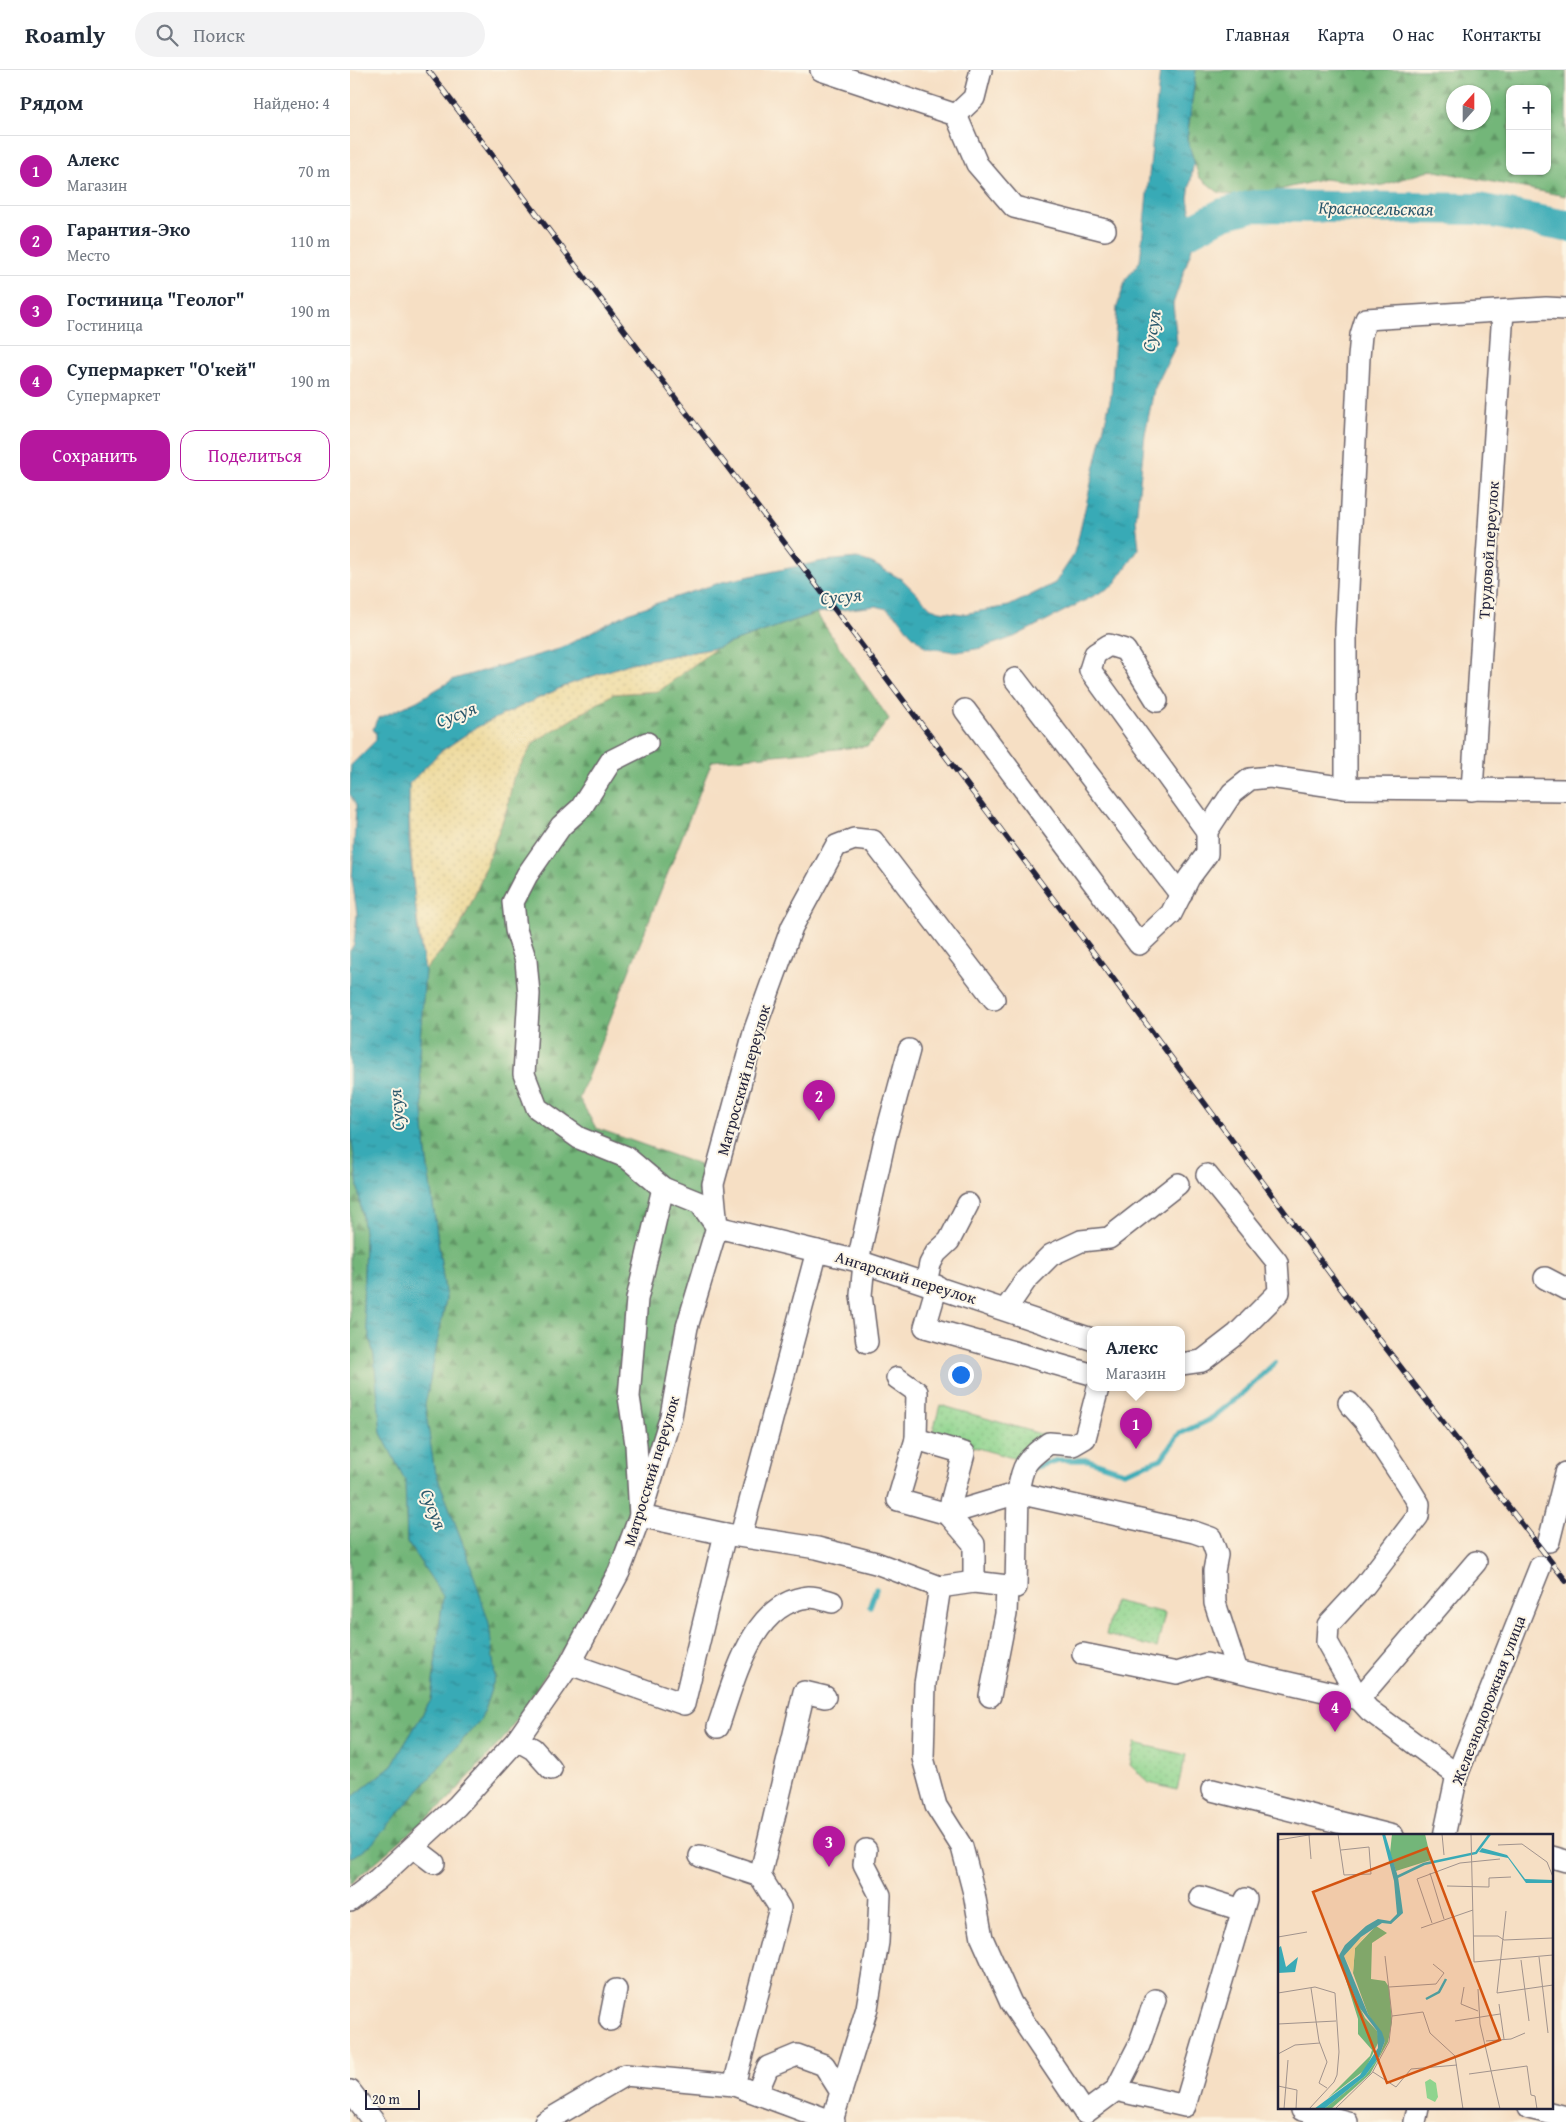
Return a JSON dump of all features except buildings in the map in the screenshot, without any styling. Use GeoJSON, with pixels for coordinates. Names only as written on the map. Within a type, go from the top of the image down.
{"type":"FeatureCollection","features":[{"type":"Feature","properties":{"kind":"street"},"geometry":{"type":"LineString","coordinates":[[821,70],[956,115],[977,164],[1014,207],[1105,230]]}},
{"type":"Feature","properties":{"kind":"street"},"geometry":{"type":"LineString","coordinates":[[956,115],[974,98],[981,70]]}},
{"type":"Feature","properties":{"kind":"street"},"geometry":{"type":"LineString","coordinates":[[1346,788],[1346,630],[1359,357],[1361,335],[1366,319],[1566,309]]}},
{"type":"Feature","properties":{"kind":"street","name":"Трудовой переулок"},"geometry":{"type":"LineString","coordinates":[[1472,790],[1503,311]]}},
{"type":"Feature","properties":{"kind":"street"},"geometry":{"type":"LineString","coordinates":[[1157,701],[1125,650],[1109,645],[1095,654],[1090,670],[1207,830]]}},
{"type":"Feature","properties":{"kind":"street"},"geometry":{"type":"LineString","coordinates":[[1015,678],[1181,895]]}},
{"type":"Feature","properties":{"kind":"street"},"geometry":{"type":"LineString","coordinates":[[965,710],[1139,944],[1171,914],[1207,854],[1207,830],[1232,793],[1250,779],[1270,778],[1346,788],[1566,790]]}},
{"type":"Feature","properties":{"kind":"street"},"geometry":{"type":"LineString","coordinates":[[647,743],[611,761],[581,808],[561,826],[527,875],[513,902],[516,930],[526,961],[529,994],[524,1074],[537,1108],[579,1138],[626,1157],[662,1188],[700,1203],[717,1227]]}},
{"type":"Feature","properties":{"kind":"street","name":"Матросский переулок"},"geometry":{"type":"LineString","coordinates":[[350,1901],[457,1806],[516,1740],[570,1664],[619,1572],[640,1516],[671,1416],[687,1327],[717,1227],[713,1184],[755,1029],[792,927],[836,846],[854,839],[873,841],[994,999]]}},
{"type":"Feature","properties":{"kind":"street"},"geometry":{"type":"LineString","coordinates":[[867,1342],[861,1295],[861,1262],[885,1138],[909,1050]]}},
{"type":"Feature","properties":{"kind":"street"},"geometry":{"type":"LineString","coordinates":[[1185,1363],[1202,1361],[1238,1334],[1279,1292],[1277,1262],[1207,1175]]}},
{"type":"Feature","properties":{"kind":"street"},"geometry":{"type":"LineString","coordinates":[[1006,1309],[1026,1280],[1051,1255],[1081,1241],[1109,1238],[1178,1184]]}},
{"type":"Feature","properties":{"kind":"street"},"geometry":{"type":"LineString","coordinates":[[662,1188],[637,1299],[629,1397],[636,1444],[640,1516],[817,1548],[858,1558],[940,1587],[974,1582],[1016,1587],[1018,1494],[1021,1472],[1027,1459],[1049,1443],[1073,1445],[1085,1438],[1097,1391]]}},
{"type":"Feature","properties":{"kind":"street"},"geometry":{"type":"LineString","coordinates":[[968,1204],[949,1241],[936,1253],[930,1264],[931,1284],[925,1327],[1087,1373]]}},
{"type":"Feature","properties":{"kind":"street","name":"Ангарский переулок"},"geometry":{"type":"LineString","coordinates":[[717,1227],[861,1262],[1087,1338]]}},
{"type":"Feature","properties":{"kind":"street"},"geometry":{"type":"LineString","coordinates":[[570,1664],[684,1704],[816,1250]]}},
{"type":"Feature","properties":{"kind":"street"},"geometry":{"type":"LineString","coordinates":[[1545,1278],[1566,1289]]}},
{"type":"Feature","properties":{"kind":"street"},"geometry":{"type":"LineString","coordinates":[[897,1378],[917,1392],[916,1439],[898,1500],[948,1514],[1018,1494],[1194,1532],[1211,1538],[1217,1555],[1214,1571],[1215,1603],[1237,1671]]}},
{"type":"Feature","properties":{"kind":"street"},"geometry":{"type":"LineString","coordinates":[[1350,1403],[1394,1463],[1419,1504],[1418,1516],[1365,1585],[1328,1625],[1327,1642],[1359,1699],[1369,1710],[1457,1775]]}},
{"type":"Feature","properties":{"kind":"street"},"geometry":{"type":"LineString","coordinates":[[916,1439],[964,1453],[948,1514]]}},
{"type":"Feature","properties":{"kind":"street"},"geometry":{"type":"LineString","coordinates":[[1549,1541],[1566,1473]]}},
{"type":"Feature","properties":{"kind":"street"},"geometry":{"type":"LineString","coordinates":[[948,1514],[974,1544],[974,1582]]}},
{"type":"Feature","properties":{"kind":"street"},"geometry":{"type":"LineString","coordinates":[[1359,1699],[1476,1562]]}},
{"type":"Feature","properties":{"kind":"street","name":"Железнодорожная улица"},"geometry":{"type":"LineString","coordinates":[[1444,1834],[1457,1775],[1540,1567]]}},
{"type":"Feature","properties":{"kind":"street"},"geometry":{"type":"LineString","coordinates":[[990,1696],[1006,1614],[1007,1586]]}},
{"type":"Feature","properties":{"kind":"street"},"geometry":{"type":"LineString","coordinates":[[940,1587],[925,1684],[923,1758],[936,1806],[962,1847],[986,1946],[1010,2003],[1058,2082],[1084,2118],[1116,2090],[1139,2045],[1156,2000]]}},
{"type":"Feature","properties":{"kind":"street"},"geometry":{"type":"LineString","coordinates":[[718,1727],[748,1644],[766,1620],[783,1605],[798,1599],[812,1597],[832,1602]]}},
{"type":"Feature","properties":{"kind":"street"},"geometry":{"type":"LineString","coordinates":[[1083,1654],[1177,1673],[1206,1664],[1359,1699]]}},
{"type":"Feature","properties":{"kind":"street"},"geometry":{"type":"LineString","coordinates":[[760,1876],[804,1692],[824,1696]]}},
{"type":"Feature","properties":{"kind":"street"},"geometry":{"type":"LineString","coordinates":[[516,1740],[533,1749],[551,1769]]}},
{"type":"Feature","properties":{"kind":"street"},"geometry":{"type":"LineString","coordinates":[[1212,1790],[1386,1834]]}},
{"type":"Feature","properties":{"kind":"street"},"geometry":{"type":"LineString","coordinates":[[413,1846],[434,1864]]}},
{"type":"Feature","properties":{"kind":"street"},"geometry":{"type":"LineString","coordinates":[[545,2122],[625,2075],[734,2085],[833,2122],[867,2008],[878,1942],[880,1895],[864,1864],[866,1850]]}},
{"type":"Feature","properties":{"kind":"street"},"geometry":{"type":"LineString","coordinates":[[700,1856],[760,1876],[780,1908],[734,2085]]}},
{"type":"Feature","properties":{"kind":"street"},"geometry":{"type":"LineString","coordinates":[[1116,2090],[1185,2106],[1244,1904],[1200,1897]]}},
{"type":"Feature","properties":{"kind":"street"},"geometry":{"type":"LineString","coordinates":[[610,2020],[616,1990]]}},
{"type":"Feature","properties":{"kind":"street"},"geometry":{"type":"LineString","coordinates":[[757,2093],[768,2067],[797,2055],[824,2065],[841,2092]]}},
{"type":"Feature","properties":{"kind":"street"},"geometry":{"type":"LineString","coordinates":[[350,2091],[374,2122]]}},
{"type":"Feature","properties":{"kind":"street"},"geometry":{"type":"LineString","coordinates":[[1537,2110],[1566,2117]]}},
{"type":"Feature","properties":{"kind":"street"},"geometry":{"type":"LineString","coordinates":[[1301,2114],[1347,2122]]}},
{"type":"Feature","properties":{"kind":"green space"},"geometry":{"type":"Polygon","coordinates":[[[1196,70],[1566,70],[1565,196],[1431,170],[1380,186],[1324,179],[1246,198],[1218,192],[1199,177],[1187,139],[1196,70]]]}},
{"type":"Feature","properties":{"kind":"green space"},"geometry":{"type":"Polygon","coordinates":[[[816,613],[889,719],[868,746],[712,761],[579,1098],[596,1128],[700,1165],[717,1227],[619,1572],[550,1668],[505,1737],[448,1800],[350,1884],[350,1858],[370,1845],[481,1719],[495,1677],[468,1557],[434,1468],[424,1405],[446,1299],[426,1154],[419,1054],[425,970],[458,931],[477,890],[507,809],[513,778],[534,742],[613,694],[659,691],[716,648],[816,613]]]}},
{"type":"Feature","properties":{"kind":"green space"},"geometry":{"type":"Polygon","coordinates":[[[350,1096],[352,1142],[365,1240],[363,1308],[374,1355],[381,1433],[405,1480],[407,1542],[443,1595],[431,1700],[392,1765],[350,1799],[350,1096]]]}},
{"type":"Feature","properties":{"kind":"green space"},"geometry":{"type":"Polygon","coordinates":[[[940,1405],[1048,1436],[1016,1459],[932,1435],[940,1405]]]}},
{"type":"Feature","properties":{"kind":"green space"},"geometry":{"type":"Polygon","coordinates":[[[1114,1601],[1165,1613],[1157,1648],[1106,1635],[1114,1601]]]}},
{"type":"Feature","properties":{"kind":"green space"},"geometry":{"type":"Polygon","coordinates":[[[1135,1743],[1186,1755],[1177,1790],[1149,1783],[1130,1765],[1135,1743]]]}},
{"type":"Feature","properties":{"kind":"sand"},"geometry":{"type":"Polygon","coordinates":[[[716,648],[659,691],[613,694],[534,742],[513,778],[507,808],[477,890],[458,931],[425,970],[413,878],[409,784],[440,752],[477,727],[567,685],[631,663],[716,648]]]}},
{"type":"Feature","properties":{"kind":"water","name":"Сусуя"},"geometry":{"type":"Polygon","coordinates":[[[1160,70],[1196,70],[1187,139],[1194,161],[1188,198],[1195,239],[1173,304],[1177,343],[1154,390],[1145,434],[1136,520],[1139,549],[1113,586],[1014,637],[982,648],[957,652],[926,648],[910,633],[899,618],[887,609],[876,606],[816,613],[716,648],[631,663],[567,685],[477,727],[440,752],[409,784],[409,842],[418,933],[425,970],[419,1054],[426,1154],[446,1299],[425,1405],[434,1468],[468,1557],[489,1623],[495,1677],[481,1719],[370,1846],[350,1858],[350,1799],[392,1765],[431,1700],[443,1596],[407,1542],[405,1480],[381,1433],[374,1356],[363,1308],[365,1240],[352,1142],[350,1096],[350,951],[354,944],[357,913],[352,880],[356,806],[350,794],[351,765],[376,740],[376,734],[373,729],[377,719],[417,701],[454,679],[559,649],[630,612],[722,582],[823,561],[857,558],[872,563],[903,580],[931,608],[963,614],[1009,606],[1055,583],[1073,556],[1079,535],[1111,396],[1117,307],[1126,279],[1140,261],[1160,70]]]}},
{"type":"Feature","properties":{"kind":"waterway","name":"Красносельская"},"geometry":{"type":"LineString","coordinates":[[1190,231],[1223,214],[1253,206],[1478,209],[1566,226]]}},
{"type":"Feature","properties":{"kind":"waterway"},"geometry":{"type":"LineString","coordinates":[[1032,1468],[1058,1460],[1088,1460],[1124,1472],[1161,1459],[1179,1434],[1209,1420],[1243,1393],[1275,1363]]}},
{"type":"Feature","properties":{"kind":"waterway"},"geometry":{"type":"LineString","coordinates":[[870,1606],[876,1589]]}},
{"type":"Feature","properties":{"kind":"railway"},"geometry":{"type":"LineString","coordinates":[[428,70],[1106,969],[1362,1317],[1566,1581]]}},
{"type":"Feature","properties":{"kind":"place","name":"Гарантия-Эко"},"geometry":{"type":"Point","coordinates":[819,1121]}},
{"type":"Feature","properties":{"kind":"place","name":"Алекс"},"geometry":{"type":"Point","coordinates":[1136,1449]}},
{"type":"Feature","properties":{"kind":"place","name":"Супермаркет \"О'кей\""},"geometry":{"type":"Point","coordinates":[1335,1732]}},
{"type":"Feature","properties":{"kind":"place","name":"Гостиница \"Геолог\""},"geometry":{"type":"Point","coordinates":[829,1867]}}]}
